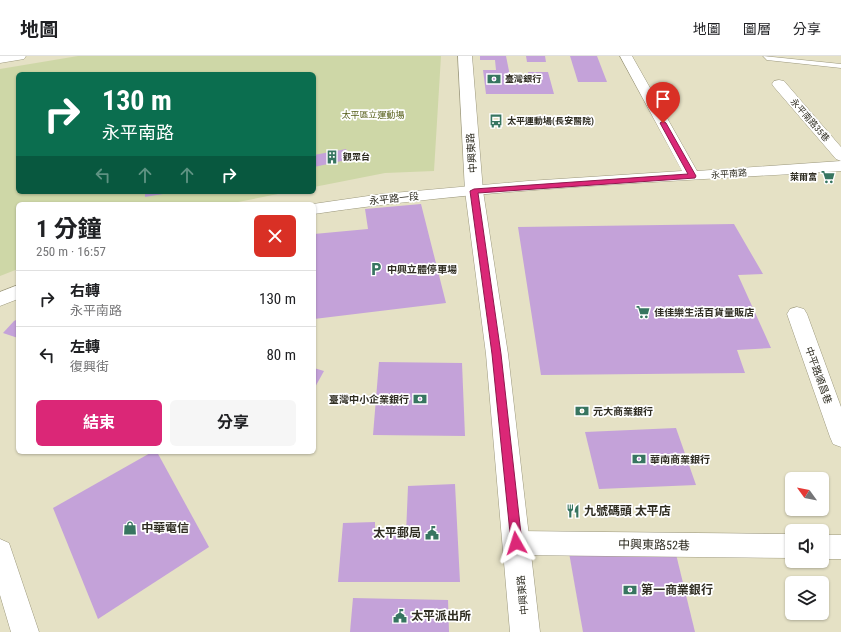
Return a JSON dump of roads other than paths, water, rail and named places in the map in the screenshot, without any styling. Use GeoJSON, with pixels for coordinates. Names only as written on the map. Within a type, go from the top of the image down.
{"type":"FeatureCollection","features":[{"type":"Feature","properties":{"kind":"main road","name":"中興東路"},"geometry":{"type":"LineString","coordinates":[[465,56],[474,191],[497,354],[525,632]]}},
{"type":"Feature","properties":{"kind":"street"},"geometry":{"type":"LineString","coordinates":[[0,59],[20,56]]}},
{"type":"Feature","properties":{"kind":"street"},"geometry":{"type":"LineString","coordinates":[[626,56],[692,176]]}},
{"type":"Feature","properties":{"kind":"street","name":"永平南路35巷"},"geometry":{"type":"LineString","coordinates":[[778,84],[841,156]]}},
{"type":"Feature","properties":{"kind":"street","name":"永平南路"},"geometry":{"type":"LineString","coordinates":[[474,191],[841,166]]}},
{"type":"Feature","properties":{"kind":"street","name":"永平路一段"},"geometry":{"type":"LineString","coordinates":[[316,209],[382,199],[474,191]]}},
{"type":"Feature","properties":{"kind":"street"},"geometry":{"type":"LineString","coordinates":[[0,299],[16,293]]}},
{"type":"Feature","properties":{"kind":"street","name":"中平路順昌巷"},"geometry":{"type":"LineString","coordinates":[[797,314],[841,437]]}},
{"type":"Feature","properties":{"kind":"street","name":"中興東路52巷"},"geometry":{"type":"LineString","coordinates":[[516,543],[785,546]]}},
{"type":"Feature","properties":{"kind":"street"},"geometry":{"type":"LineString","coordinates":[[829,547],[841,547]]}},
{"type":"Feature","properties":{"kind":"street"},"geometry":{"type":"LineString","coordinates":[[0,552],[25,632]]}},
{"type":"Feature","properties":{"kind":"lane"},"geometry":{"type":"LineString","coordinates":[[821,56],[826,64]]}},
{"type":"Feature","properties":{"kind":"lane"},"geometry":{"type":"LineString","coordinates":[[766,57],[841,66]]}},
{"type":"Feature","properties":{"kind":"place","name":"臺灣銀行"},"geometry":{"type":"Point","coordinates":[494,79]}},
{"type":"Feature","properties":{"kind":"place","name":"太平運動場(長安醫院)"},"geometry":{"type":"Point","coordinates":[496,121]}},
{"type":"Feature","properties":{"kind":"place","name":"觀眾台"},"geometry":{"type":"Point","coordinates":[332,157]}},
{"type":"Feature","properties":{"kind":"place","name":"萊爾富"},"geometry":{"type":"Point","coordinates":[828,177]}},
{"type":"Feature","properties":{"kind":"place","name":"中興立體停車場"},"geometry":{"type":"Point","coordinates":[376,269]}},
{"type":"Feature","properties":{"kind":"place","name":"佳佳樂生活百貨量販店"},"geometry":{"type":"Point","coordinates":[643,312]}},
{"type":"Feature","properties":{"kind":"place","name":"臺灣中小企業銀行"},"geometry":{"type":"Point","coordinates":[420,399]}},
{"type":"Feature","properties":{"kind":"place","name":"元大商業銀行"},"geometry":{"type":"Point","coordinates":[582,411]}},
{"type":"Feature","properties":{"kind":"place","name":"華南商業銀行"},"geometry":{"type":"Point","coordinates":[639,459]}},
{"type":"Feature","properties":{"kind":"place","name":"九號碼頭 太平店"},"geometry":{"type":"Point","coordinates":[573,511]}},
{"type":"Feature","properties":{"kind":"place","name":"中華電信"},"geometry":{"type":"Point","coordinates":[130,528]}},
{"type":"Feature","properties":{"kind":"place","name":"太平郵局"},"geometry":{"type":"Point","coordinates":[432,533]}},
{"type":"Feature","properties":{"kind":"place","name":"第一商業銀行"},"geometry":{"type":"Point","coordinates":[630,590]}},
{"type":"Feature","properties":{"kind":"place","name":"太平派出所"},"geometry":{"type":"Point","coordinates":[400,616]}},
{"type":"Feature","properties":{"kind":"park label","name":"太平區立運動場"},"geometry":{"type":"Point","coordinates":[373,115]}}]}
